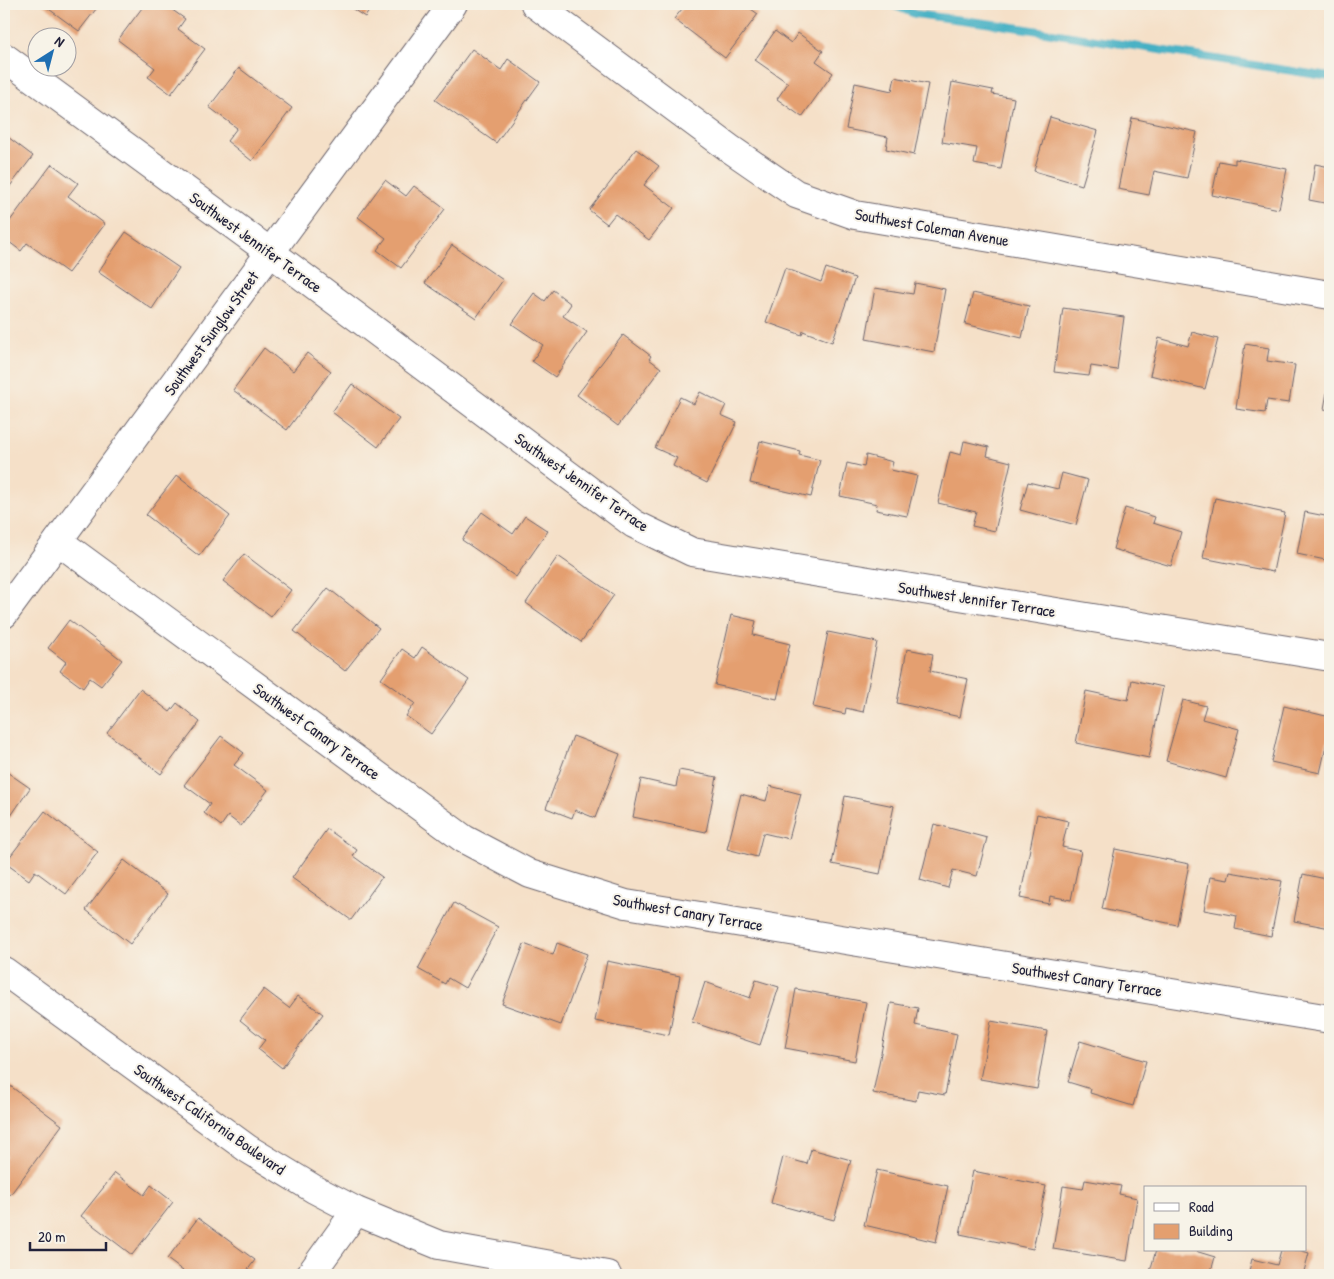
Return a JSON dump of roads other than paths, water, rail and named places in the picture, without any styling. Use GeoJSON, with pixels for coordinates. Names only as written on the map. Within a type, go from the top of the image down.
{"type":"FeatureCollection","features":[{"type":"Feature","properties":{"kind":"street","name":"Southwest Sunglow Street"},"geometry":{"type":"LineString","coordinates":[[4,614],[453,4]]}},
{"type":"Feature","properties":{"kind":"street","name":"Southwest Coleman Avenue"},"geometry":{"type":"LineString","coordinates":[[535,4],[729,148],[796,194],[855,215],[1330,295]]}},
{"type":"Feature","properties":{"kind":"street","name":"Southwest Jennifer Terrace"},"geometry":{"type":"LineString","coordinates":[[4,57],[270,252],[634,524],[692,552],[1330,657]]}},
{"type":"Feature","properties":{"kind":"street","name":"Southwest Canary Terrace"},"geometry":{"type":"LineString","coordinates":[[58,541],[464,839],[530,874],[626,904],[1330,1019]]}},
{"type":"Feature","properties":{"kind":"street","name":"Southwest California Boulevard"},"geometry":{"type":"LineString","coordinates":[[4,971],[248,1149],[314,1189],[356,1211],[440,1245],[607,1275]]}},
{"type":"Feature","properties":{"kind":"street"},"geometry":{"type":"LineString","coordinates":[[310,1275],[356,1211]]}},
{"type":"Feature","properties":{"kind":"waterway"},"geometry":{"type":"LineString","coordinates":[[890,4],[915,14],[1001,25],[1330,77]]}}]}
